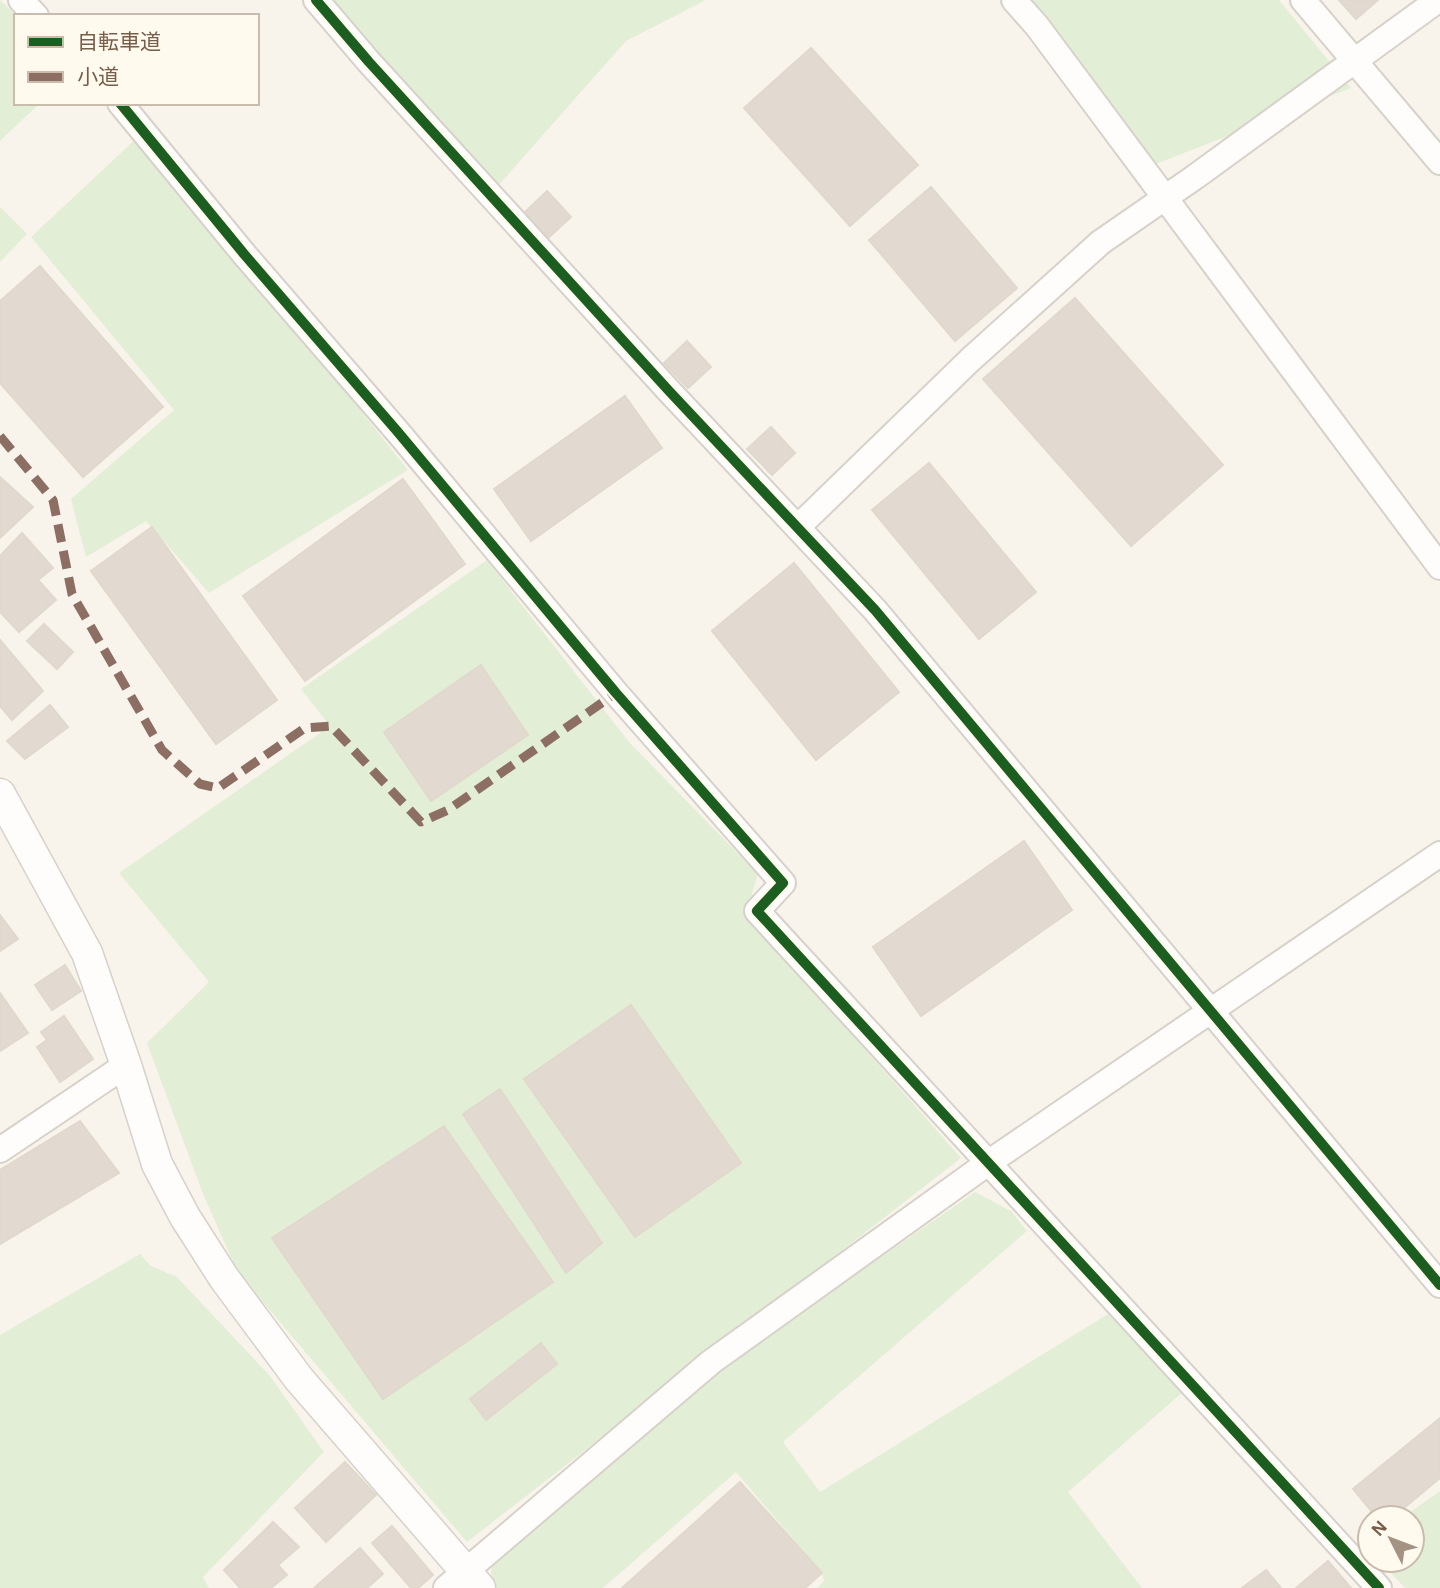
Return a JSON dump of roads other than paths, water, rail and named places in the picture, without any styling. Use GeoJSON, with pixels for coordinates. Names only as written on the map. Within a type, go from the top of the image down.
{"type":"FeatureCollection","features":[{"type":"Feature","properties":{"kind":"street"},"geometry":{"type":"LineString","coordinates":[[21,0],[34,14]]}},
{"type":"Feature","properties":{"kind":"street"},"geometry":{"type":"LineString","coordinates":[[316,0],[369,62],[652,372],[875,610],[1440,1284]]}},
{"type":"Feature","properties":{"kind":"street"},"geometry":{"type":"LineString","coordinates":[[1014,0],[1037,26],[1440,567]]}},
{"type":"Feature","properties":{"kind":"street"},"geometry":{"type":"LineString","coordinates":[[1303,0],[1440,162]]}},
{"type":"Feature","properties":{"kind":"street"},"geometry":{"type":"LineString","coordinates":[[799,526],[970,360],[1101,242],[1165,199],[1438,0]]}},
{"type":"Feature","properties":{"kind":"street"},"geometry":{"type":"LineString","coordinates":[[122,105],[244,254],[617,693],[783,883],[757,911],[1379,1588]]}},
{"type":"Feature","properties":{"kind":"street"},"geometry":{"type":"LineString","coordinates":[[0,794],[87,953],[127,1065],[157,1164],[185,1217],[224,1278],[299,1379],[464,1582],[711,1362],[988,1163],[1440,854]]}},
{"type":"Feature","properties":{"kind":"street"},"geometry":{"type":"LineString","coordinates":[[0,1150],[127,1065]]}}]}
